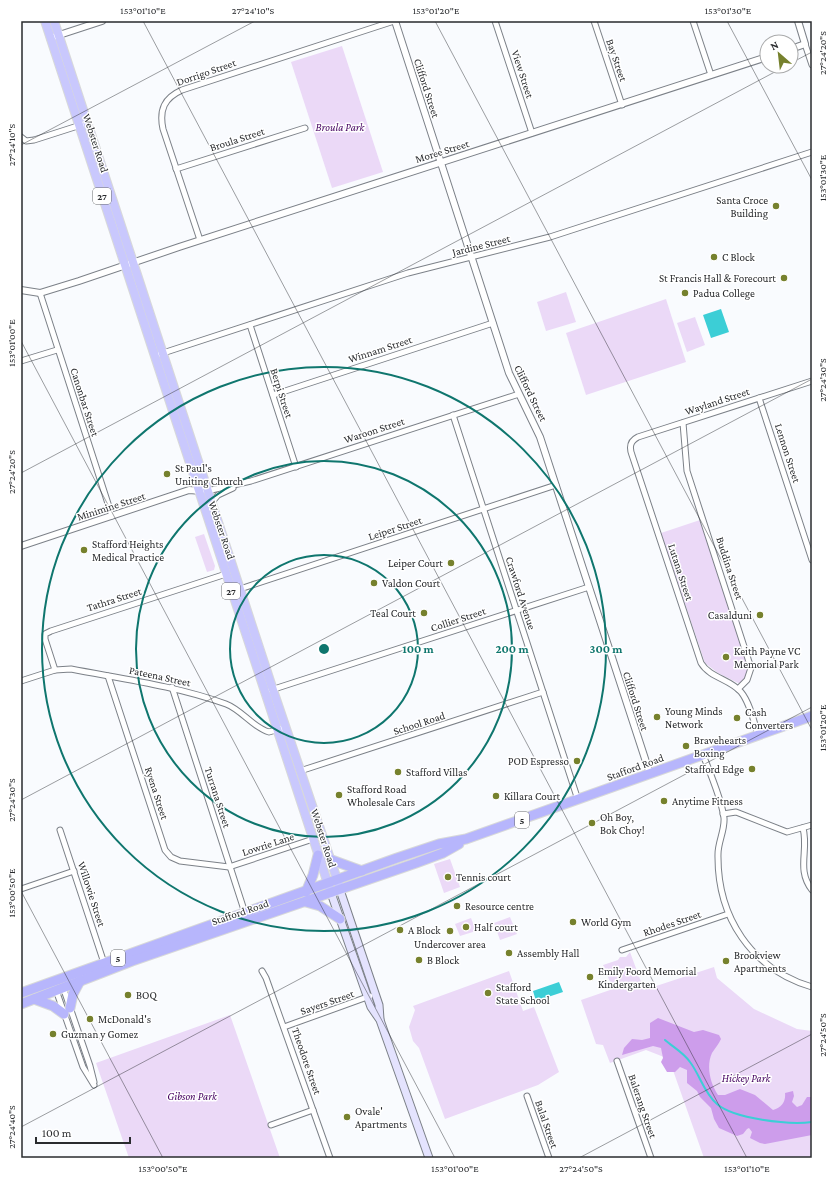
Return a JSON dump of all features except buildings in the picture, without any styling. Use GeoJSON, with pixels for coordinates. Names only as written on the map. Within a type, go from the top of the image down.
{"type":"FeatureCollection","features":[{"type":"Feature","properties":{"kind":"highway","name":"Stafford Road"},"geometry":{"type":"LineString","coordinates":[[21,1004],[80,981],[443,853],[466,840],[812,716]]}},
{"type":"Feature","properties":{"kind":"highway","name":"Stafford Road"},"geometry":{"type":"LineString","coordinates":[[21,993],[439,844],[466,840]]}},
{"type":"Feature","properties":{"kind":"highway"},"geometry":{"type":"LineString","coordinates":[[306,892],[314,875],[318,855]]}},
{"type":"Feature","properties":{"kind":"highway"},"geometry":{"type":"LineString","coordinates":[[329,859],[362,871]]}},
{"type":"Feature","properties":{"kind":"highway"},"geometry":{"type":"LineString","coordinates":[[306,902],[320,906],[340,919]]}},
{"type":"Feature","properties":{"kind":"highway"},"geometry":{"type":"LineString","coordinates":[[34,999],[67,1011],[73,994],[80,981]]}},
{"type":"Feature","properties":{"kind":"main road","name":"Webster Road"},"geometry":{"type":"LineString","coordinates":[[45,21],[197,490],[269,691],[286,727],[329,859],[375,992],[379,1005],[380,1020]]}},
{"type":"Feature","properties":{"kind":"main road","name":"Webster Road"},"geometry":{"type":"LineString","coordinates":[[54,21],[240,590],[269,691],[277,730],[318,855],[371,1006],[380,1020],[428,1158]]}},
{"type":"Feature","properties":{"kind":"street"},"geometry":{"type":"LineString","coordinates":[[50,38],[102,21]]}},
{"type":"Feature","properties":{"kind":"street","name":"Clifford Street"},"geometry":{"type":"LineString","coordinates":[[394,21],[509,373],[536,426],[650,774]]}},
{"type":"Feature","properties":{"kind":"street","name":"Dorrigo Street"},"geometry":{"type":"LineString","coordinates":[[200,240],[161,120],[162,107],[170,96],[182,90],[394,21]]}},
{"type":"Feature","properties":{"kind":"street","name":"View Street"},"geometry":{"type":"LineString","coordinates":[[494,21],[532,133]]}},
{"type":"Feature","properties":{"kind":"street","name":"Bay Street"},"geometry":{"type":"LineString","coordinates":[[594,21],[622,105]]}},
{"type":"Feature","properties":{"kind":"street"},"geometry":{"type":"LineString","coordinates":[[693,21],[712,75]]}},
{"type":"Feature","properties":{"kind":"street"},"geometry":{"type":"LineString","coordinates":[[798,21],[812,65]]}},
{"type":"Feature","properties":{"kind":"street"},"geometry":{"type":"LineString","coordinates":[[799,46],[805,44]]}},
{"type":"Feature","properties":{"kind":"street","name":"Moree Street"},"geometry":{"type":"LineString","coordinates":[[40,293],[441,162],[759,60]]}},
{"type":"Feature","properties":{"kind":"street"},"geometry":{"type":"LineString","coordinates":[[21,137],[26,140],[34,140],[87,123]]}},
{"type":"Feature","properties":{"kind":"street","name":"Broula Street"},"geometry":{"type":"LineString","coordinates":[[176,169],[305,128]]}},
{"type":"Feature","properties":{"kind":"street","name":"Jardine Street"},"geometry":{"type":"LineString","coordinates":[[154,356],[420,270],[532,242],[812,152]]}},
{"type":"Feature","properties":{"kind":"street"},"geometry":{"type":"LineString","coordinates":[[21,290],[40,293]]}},
{"type":"Feature","properties":{"kind":"street","name":"Canonbar Street"},"geometry":{"type":"LineString","coordinates":[[40,293],[57,350],[112,516]]}},
{"type":"Feature","properties":{"kind":"street","name":"Winnam Street"},"geometry":{"type":"LineString","coordinates":[[273,395],[493,323]]}},
{"type":"Feature","properties":{"kind":"street","name":"Berpi Street"},"geometry":{"type":"LineString","coordinates":[[250,325],[296,467]]}},
{"type":"Feature","properties":{"kind":"street"},"geometry":{"type":"LineString","coordinates":[[21,362],[57,350]]}},
{"type":"Feature","properties":{"kind":"street","name":"Wayland Street"},"geometry":{"type":"LineString","coordinates":[[630,443],[638,436],[812,381]]}},
{"type":"Feature","properties":{"kind":"street","name":"Waroon Street"},"geometry":{"type":"LineString","coordinates":[[207,491],[236,486],[519,394]]}},
{"type":"Feature","properties":{"kind":"street","name":"Lennon Street"},"geometry":{"type":"LineString","coordinates":[[759,398],[812,560]]}},
{"type":"Feature","properties":{"kind":"street","name":"Crawford Avenue"},"geometry":{"type":"LineString","coordinates":[[453,415],[578,800]]}},
{"type":"Feature","properties":{"kind":"street","name":"Buddina Street"},"geometry":{"type":"LineString","coordinates":[[683,423],[687,471],[751,668],[747,680],[738,689]]}},
{"type":"Feature","properties":{"kind":"street","name":"Lutana Street"},"geometry":{"type":"LineString","coordinates":[[630,443],[632,455],[701,663],[708,672],[738,689]]}},
{"type":"Feature","properties":{"kind":"street","name":"Leiper Street"},"geometry":{"type":"LineString","coordinates":[[240,590],[556,485]]}},
{"type":"Feature","properties":{"kind":"street","name":"Waroon Street"},"geometry":{"type":"LineString","coordinates":[[211,503],[218,495],[236,486]]}},
{"type":"Feature","properties":{"kind":"street","name":"Minimine Street"},"geometry":{"type":"LineString","coordinates":[[21,545],[189,490],[207,491]]}},
{"type":"Feature","properties":{"kind":"street","name":"Tathra Street"},"geometry":{"type":"LineString","coordinates":[[55,670],[45,639],[46,634],[51,631],[226,574]]}},
{"type":"Feature","properties":{"kind":"street","name":"Collier Street"},"geometry":{"type":"LineString","coordinates":[[269,691],[589,587]]}},
{"type":"Feature","properties":{"kind":"street","name":"Pateena Street"},"geometry":{"type":"LineString","coordinates":[[21,681],[55,670],[71,669],[172,687],[235,708],[266,731],[277,730]]}},
{"type":"Feature","properties":{"kind":"street","name":"Ryena Street"},"geometry":{"type":"LineString","coordinates":[[108,676],[165,850],[171,857],[180,861],[229,867]]}},
{"type":"Feature","properties":{"kind":"street","name":"Turrana Street"},"geometry":{"type":"LineString","coordinates":[[172,687],[245,913]]}},
{"type":"Feature","properties":{"kind":"street"},"geometry":{"type":"LineString","coordinates":[[738,689],[747,702],[758,735]]}},
{"type":"Feature","properties":{"kind":"street","name":"School Road"},"geometry":{"type":"LineString","coordinates":[[300,772],[543,692]]}},
{"type":"Feature","properties":{"kind":"street"},"geometry":{"type":"LineString","coordinates":[[277,730],[286,727]]}},
{"type":"Feature","properties":{"kind":"street"},"geometry":{"type":"LineString","coordinates":[[703,755],[723,814],[724,822],[718,854],[719,882],[728,914],[735,928],[753,952],[778,972],[812,987]]}},
{"type":"Feature","properties":{"kind":"street"},"geometry":{"type":"LineString","coordinates":[[723,814],[736,812],[787,832],[812,825]]}},
{"type":"Feature","properties":{"kind":"street"},"geometry":{"type":"LineString","coordinates":[[803,828],[805,841],[803,867],[806,880],[812,890]]}},
{"type":"Feature","properties":{"kind":"street","name":"Willowie Street"},"geometry":{"type":"LineString","coordinates":[[60,830],[104,964]]}},
{"type":"Feature","properties":{"kind":"street","name":"Lowrie Lane"},"geometry":{"type":"LineString","coordinates":[[229,867],[313,839]]}},
{"type":"Feature","properties":{"kind":"street"},"geometry":{"type":"LineString","coordinates":[[21,889],[74,871]]}},
{"type":"Feature","properties":{"kind":"street","name":"Rhodes Street"},"geometry":{"type":"LineString","coordinates":[[622,950],[728,914]]}},
{"type":"Feature","properties":{"kind":"street","name":"Theodore Street"},"geometry":{"type":"LineString","coordinates":[[262,972],[266,978],[284,1027],[330,1158]]}},
{"type":"Feature","properties":{"kind":"street"},"geometry":{"type":"LineString","coordinates":[[56,980],[67,1011],[83,1067],[94,1085],[90,1066],[67,1011],[60,989]]}},
{"type":"Feature","properties":{"kind":"street","name":"Sayers Street"},"geometry":{"type":"LineString","coordinates":[[284,1027],[368,998],[375,992]]}},
{"type":"Feature","properties":{"kind":"street","name":"Balerang Street"},"geometry":{"type":"LineString","coordinates":[[617,1061],[651,1158]]}},
{"type":"Feature","properties":{"kind":"street","name":"Balal Street"},"geometry":{"type":"LineString","coordinates":[[527,1096],[548,1158]]}},
{"type":"Feature","properties":{"kind":"street"},"geometry":{"type":"LineString","coordinates":[[271,1125],[313,1110]]}},
{"type":"Feature","properties":{"kind":"green space","name":"Broula Park"},"geometry":{"type":"Polygon","coordinates":[[[342,46],[383,172],[332,188],[291,62],[342,46]]]}},
{"type":"Feature","properties":{"kind":"green space"},"geometry":{"type":"Polygon","coordinates":[[[566,292],[576,322],[546,331],[537,302],[566,292]]]}},
{"type":"Feature","properties":{"kind":"green space"},"geometry":{"type":"Polygon","coordinates":[[[666,299],[686,362],[586,395],[566,333],[666,299]]]}},
{"type":"Feature","properties":{"kind":"green space"},"geometry":{"type":"Polygon","coordinates":[[[695,317],[705,345],[687,352],[677,323],[695,317]]]}},
{"type":"Feature","properties":{"kind":"green space"},"geometry":{"type":"Polygon","coordinates":[[[700,520],[748,667],[747,677],[740,684],[718,673],[705,663],[661,533],[700,520]]]}},
{"type":"Feature","properties":{"kind":"green space"},"geometry":{"type":"Polygon","coordinates":[[[204,534],[215,566],[214,570],[207,572],[195,537],[204,534]]]}},
{"type":"Feature","properties":{"kind":"green space","name":"Tennis court"},"geometry":{"type":"Polygon","coordinates":[[[450,859],[460,887],[444,893],[434,864],[450,859]]]}},
{"type":"Feature","properties":{"kind":"green space"},"geometry":{"type":"Polygon","coordinates":[[[510,917],[517,934],[500,940],[494,923],[510,917]]]}},
{"type":"Feature","properties":{"kind":"green space","name":"Half court"},"geometry":{"type":"Polygon","coordinates":[[[471,918],[476,931],[460,936],[455,924],[471,918]]]}},
{"type":"Feature","properties":{"kind":"green space","name":"Hickey Park"},"geometry":{"type":"Polygon","coordinates":[[[630,952],[644,990],[714,967],[717,978],[754,1009],[797,1029],[812,1031],[812,1158],[704,1158],[669,1059],[646,1050],[610,1063],[603,1045],[596,1044],[581,1000],[613,989],[603,965],[618,960],[620,957],[626,957],[630,952]]]}},
{"type":"Feature","properties":{"kind":"green space"},"geometry":{"type":"Polygon","coordinates":[[[509,971],[523,1011],[534,1007],[559,1072],[538,1085],[445,1119],[419,1048],[413,1041],[409,1027],[415,1010],[413,1006],[509,971]]]}},
{"type":"Feature","properties":{"kind":"green space","name":"Gibson Park"},"geometry":{"type":"Polygon","coordinates":[[[230,1015],[280,1158],[129,1158],[96,1063],[230,1015]]]}},
{"type":"Feature","properties":{"kind":"shaded area"},"geometry":{"type":"Polygon","coordinates":[[[658,1018],[694,1032],[703,1030],[719,1035],[721,1039],[712,1053],[709,1063],[711,1080],[718,1095],[725,1095],[740,1089],[755,1095],[773,1110],[779,1108],[783,1104],[785,1093],[793,1091],[794,1096],[792,1102],[797,1107],[802,1105],[807,1097],[811,1097],[812,1135],[765,1144],[750,1138],[752,1132],[749,1128],[743,1134],[737,1136],[719,1128],[714,1119],[711,1108],[700,1097],[697,1091],[687,1083],[687,1070],[680,1067],[675,1072],[667,1072],[661,1062],[663,1058],[661,1048],[653,1046],[622,1055],[624,1048],[632,1039],[642,1040],[650,1038],[650,1023],[658,1018]]]}},
{"type":"Feature","properties":{"kind":"water"},"geometry":{"type":"Polygon","coordinates":[[[721,309],[729,332],[711,338],[703,315],[721,309]]]}},
{"type":"Feature","properties":{"kind":"water"},"geometry":{"type":"Polygon","coordinates":[[[559,982],[563,992],[536,1001],[533,991],[559,982]]]}},
{"type":"Feature","properties":{"kind":"waterway"},"geometry":{"type":"LineString","coordinates":[[665,1040],[688,1059],[709,1095],[717,1104],[725,1109],[736,1114],[762,1120],[790,1123],[812,1122]]}},
{"type":"Feature","properties":{"kind":"place","name":"Santa Croce Building"},"geometry":{"type":"Point","coordinates":[776,206]}},
{"type":"Feature","properties":{"kind":"place","name":"C Block"},"geometry":{"type":"Point","coordinates":[714,257]}},
{"type":"Feature","properties":{"kind":"place","name":"St Francis Hall & Forecourt"},"geometry":{"type":"Point","coordinates":[784,278]}},
{"type":"Feature","properties":{"kind":"place","name":"Padua College"},"geometry":{"type":"Point","coordinates":[685,293]}},
{"type":"Feature","properties":{"kind":"place","name":"St Paul's Uniting Church"},"geometry":{"type":"Point","coordinates":[167,474]}},
{"type":"Feature","properties":{"kind":"place","name":"Stafford Heights Medical Practice"},"geometry":{"type":"Point","coordinates":[84,550]}},
{"type":"Feature","properties":{"kind":"place","name":"Leiper Court"},"geometry":{"type":"Point","coordinates":[451,563]}},
{"type":"Feature","properties":{"kind":"place","name":"Valdon Court"},"geometry":{"type":"Point","coordinates":[374,583]}},
{"type":"Feature","properties":{"kind":"place","name":"Teal Court"},"geometry":{"type":"Point","coordinates":[424,613]}},
{"type":"Feature","properties":{"kind":"place","name":"Casalduni"},"geometry":{"type":"Point","coordinates":[760,615]}},
{"type":"Feature","properties":{"kind":"place","name":"Keith Payne VC Memorial Park"},"geometry":{"type":"Point","coordinates":[726,657]}},
{"type":"Feature","properties":{"kind":"place","name":"Young Minds Network"},"geometry":{"type":"Point","coordinates":[657,717]}},
{"type":"Feature","properties":{"kind":"place","name":"Cash Converters"},"geometry":{"type":"Point","coordinates":[737,718]}},
{"type":"Feature","properties":{"kind":"place","name":"Bravehearts Boxing"},"geometry":{"type":"Point","coordinates":[686,746]}},
{"type":"Feature","properties":{"kind":"place","name":"POD Espresso"},"geometry":{"type":"Point","coordinates":[577,761]}},
{"type":"Feature","properties":{"kind":"place","name":"Stafford Edge"},"geometry":{"type":"Point","coordinates":[752,769]}},
{"type":"Feature","properties":{"kind":"place","name":"Stafford Villas"},"geometry":{"type":"Point","coordinates":[398,772]}},
{"type":"Feature","properties":{"kind":"place","name":"Stafford Road Wholesale Cars"},"geometry":{"type":"Point","coordinates":[339,795]}},
{"type":"Feature","properties":{"kind":"place","name":"Killara Court"},"geometry":{"type":"Point","coordinates":[496,796]}},
{"type":"Feature","properties":{"kind":"place","name":"Anytime Fitness"},"geometry":{"type":"Point","coordinates":[664,801]}},
{"type":"Feature","properties":{"kind":"place","name":"Oh Boy, Bok Choy!"},"geometry":{"type":"Point","coordinates":[592,823]}},
{"type":"Feature","properties":{"kind":"place","name":"Tennis court"},"geometry":{"type":"Point","coordinates":[448,877]}},
{"type":"Feature","properties":{"kind":"place","name":"Resource centre"},"geometry":{"type":"Point","coordinates":[457,906]}},
{"type":"Feature","properties":{"kind":"place","name":"World Gym"},"geometry":{"type":"Point","coordinates":[573,922]}},
{"type":"Feature","properties":{"kind":"place","name":"Half court"},"geometry":{"type":"Point","coordinates":[466,927]}},
{"type":"Feature","properties":{"kind":"place","name":"A Block"},"geometry":{"type":"Point","coordinates":[400,930]}},
{"type":"Feature","properties":{"kind":"place","name":"Undercover area"},"geometry":{"type":"Point","coordinates":[450,931]}},
{"type":"Feature","properties":{"kind":"place","name":"Assembly Hall"},"geometry":{"type":"Point","coordinates":[509,953]}},
{"type":"Feature","properties":{"kind":"place","name":"B Block"},"geometry":{"type":"Point","coordinates":[419,960]}},
{"type":"Feature","properties":{"kind":"place","name":"Brookview Apartments"},"geometry":{"type":"Point","coordinates":[726,961]}},
{"type":"Feature","properties":{"kind":"place","name":"Emily Foord Memorial Kindergarten"},"geometry":{"type":"Point","coordinates":[590,977]}},
{"type":"Feature","properties":{"kind":"place","name":"Stafford State School"},"geometry":{"type":"Point","coordinates":[488,993]}},
{"type":"Feature","properties":{"kind":"place","name":"BOQ"},"geometry":{"type":"Point","coordinates":[128,995]}},
{"type":"Feature","properties":{"kind":"place","name":"McDonald's"},"geometry":{"type":"Point","coordinates":[90,1019]}},
{"type":"Feature","properties":{"kind":"place","name":"Guzman y Gomez"},"geometry":{"type":"Point","coordinates":[53,1034]}},
{"type":"Feature","properties":{"kind":"place","name":"Ovale' Apartments"},"geometry":{"type":"Point","coordinates":[347,1117]}}]}
